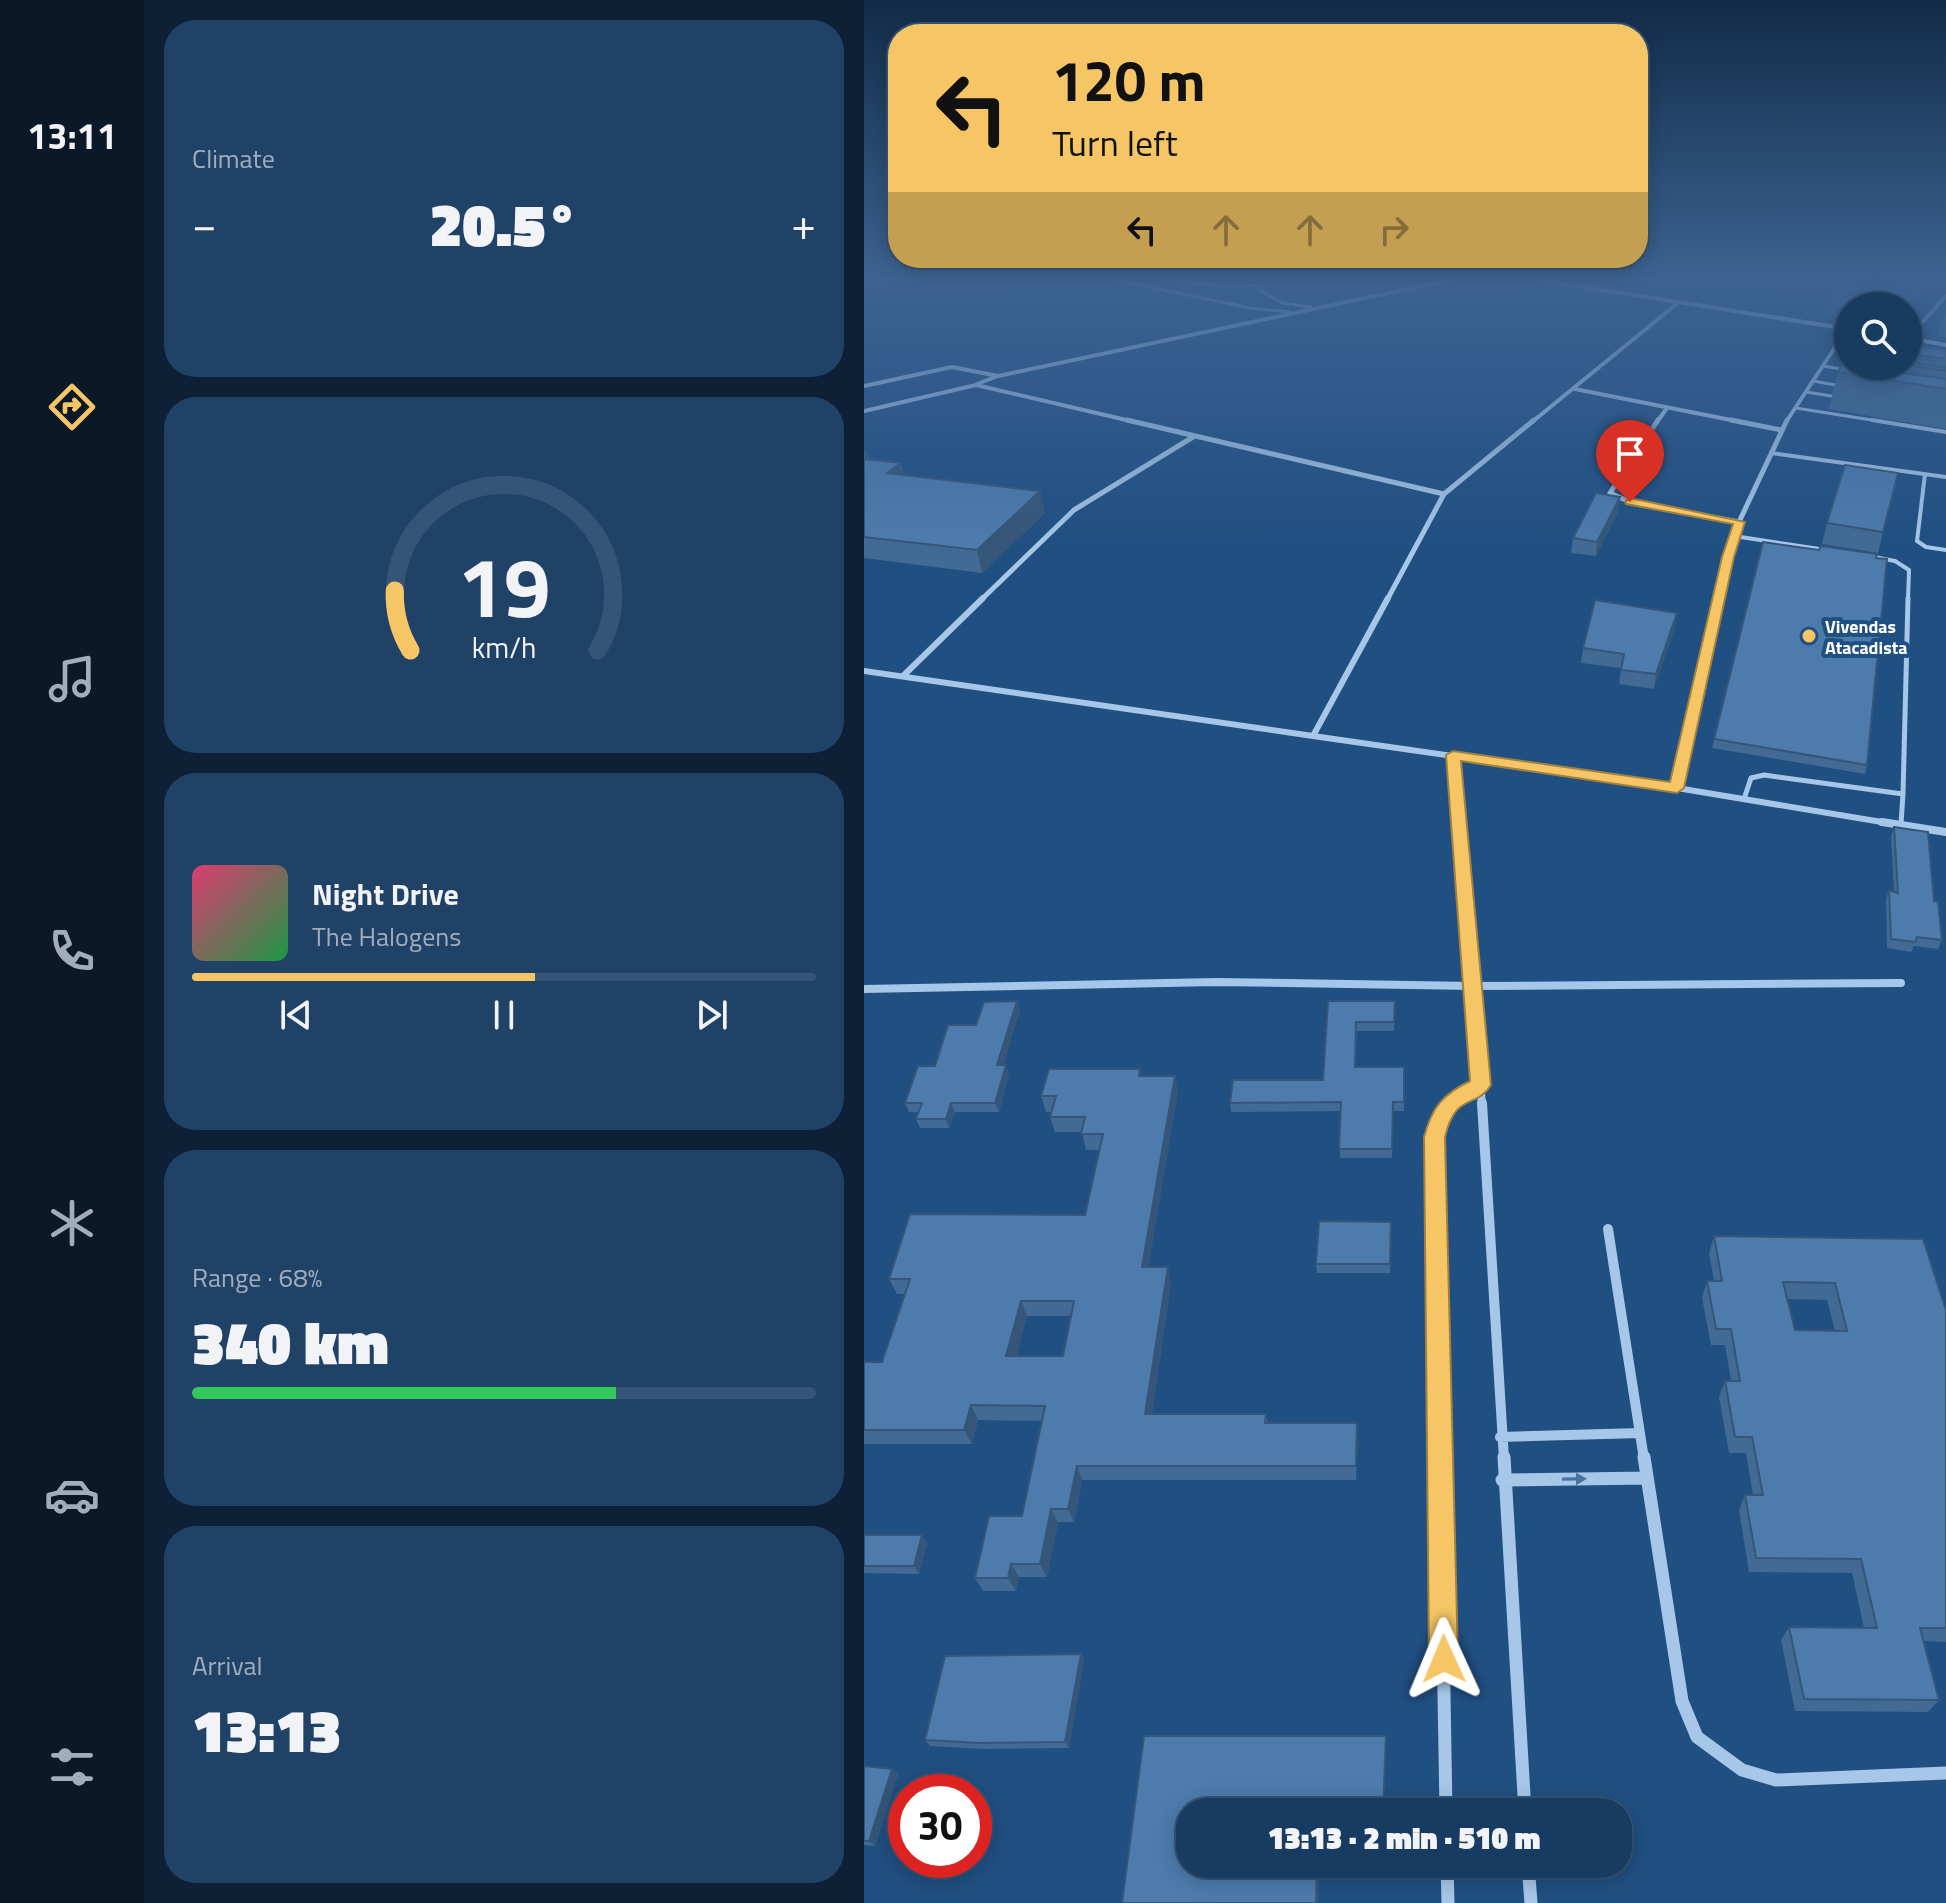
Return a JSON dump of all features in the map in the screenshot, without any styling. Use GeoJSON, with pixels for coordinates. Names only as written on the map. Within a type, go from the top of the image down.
{"type":"FeatureCollection","features":[{"type":"Feature","properties":{"kind":"street"},"geometry":{"type":"LineString","coordinates":[[864,386],[944,369]]}},
{"type":"Feature","properties":{"kind":"street"},"geometry":{"type":"LineString","coordinates":[[961,369],[998,376]]}},
{"type":"Feature","properties":{"kind":"street"},"geometry":{"type":"LineString","coordinates":[[864,411],[1031,369]]}},
{"type":"Feature","properties":{"kind":"street"},"geometry":{"type":"LineString","coordinates":[[1313,736],[1444,494],[1599,369]]}},
{"type":"Feature","properties":{"kind":"street"},"geometry":{"type":"LineString","coordinates":[[1677,788],[1734,536],[1781,430],[1821,369]]}},
{"type":"Feature","properties":{"kind":"street"},"geometry":{"type":"LineString","coordinates":[[976,385],[1444,494]]}},
{"type":"Feature","properties":{"kind":"street"},"geometry":{"type":"LineString","coordinates":[[1575,389],[1781,430]]}},
{"type":"Feature","properties":{"kind":"street"},"geometry":{"type":"LineString","coordinates":[[1667,408],[1610,493],[1630,502],[1739,522]]}},
{"type":"Feature","properties":{"kind":"street"},"geometry":{"type":"LineString","coordinates":[[903,676],[1074,510],[1193,437]]}},
{"type":"Feature","properties":{"kind":"street"},"geometry":{"type":"LineString","coordinates":[[864,671],[1677,788],[1946,832]]}},
{"type":"Feature","properties":{"kind":"street"},"geometry":{"type":"LineString","coordinates":[[1453,755],[1481,1085],[1502,1480],[1524,1798]]}},
{"type":"Feature","properties":{"kind":"street"},"geometry":{"type":"LineString","coordinates":[[864,989],[1216,982],[1473,986],[1901,983]]}},
{"type":"Feature","properties":{"kind":"street"},"geometry":{"type":"LineString","coordinates":[[1446,1798],[1434,1137],[1440,1115],[1455,1098],[1481,1085]]}},
{"type":"Feature","properties":{"kind":"street"},"geometry":{"type":"LineString","coordinates":[[1608,1229],[1682,1701],[1697,1737],[1742,1770],[1776,1780],[1946,1773]]}},
{"type":"Feature","properties":{"kind":"street"},"geometry":{"type":"LineString","coordinates":[[1500,1437],[1640,1433]]}},
{"type":"Feature","properties":{"kind":"street"},"geometry":{"type":"LineString","coordinates":[[1502,1480],[1647,1478]]}},
{"type":"Feature","properties":{"kind":"street"},"geometry":{"type":"LineString","coordinates":[[1447,1878],[1448,1903]]}},
{"type":"Feature","properties":{"kind":"street"},"geometry":{"type":"LineString","coordinates":[[1529,1878],[1531,1903]]}},
{"type":"Feature","properties":{"kind":"lane"},"geometry":{"type":"LineString","coordinates":[[1813,381],[1843,386]]}},
{"type":"Feature","properties":{"kind":"lane"},"geometry":{"type":"LineString","coordinates":[[1806,392],[1837,397]]}},
{"type":"Feature","properties":{"kind":"lane"},"geometry":{"type":"LineString","coordinates":[[1796,408],[1946,432]]}},
{"type":"Feature","properties":{"kind":"lane"},"geometry":{"type":"LineString","coordinates":[[1771,453],[1946,477]]}},
{"type":"Feature","properties":{"kind":"lane"},"geometry":{"type":"LineString","coordinates":[[1925,474],[1917,541],[1926,547],[1946,550]]}},
{"type":"Feature","properties":{"kind":"lane"},"geometry":{"type":"LineString","coordinates":[[1734,536],[1841,552]]}},
{"type":"Feature","properties":{"kind":"lane"},"geometry":{"type":"LineString","coordinates":[[1856,554],[1895,561],[1909,570],[1901,824]]}},
{"type":"Feature","properties":{"kind":"lane"},"geometry":{"type":"LineString","coordinates":[[1744,799],[1751,778],[1764,775],[1903,794]]}},
{"type":"Feature","properties":{"kind":"building"},"geometry":{"type":"Polygon","coordinates":[[[1922,376],[1946,379],[1946,389],[1889,380],[1922,380],[1922,376]]]}},
{"type":"Feature","properties":{"kind":"building"},"geometry":{"type":"Polygon","coordinates":[[[864,459],[901,463],[887,473],[1040,491],[977,550],[864,537],[864,459]]]}},
{"type":"Feature","properties":{"kind":"building"},"geometry":{"type":"Polygon","coordinates":[[[1845,465],[1898,473],[1883,532],[1827,523],[1845,465]]]}},
{"type":"Feature","properties":{"kind":"building"},"geometry":{"type":"Polygon","coordinates":[[[1596,493],[1620,497],[1597,542],[1573,538],[1596,493]]]}},
{"type":"Feature","properties":{"kind":"building","name":"Vivendas Atacadista"},"geometry":{"type":"Polygon","coordinates":[[[1763,542],[1819,550],[1821,546],[1877,554],[1876,558],[1887,559],[1867,765],[1714,739],[1763,542]]]}},
{"type":"Feature","properties":{"kind":"building"},"geometry":{"type":"Polygon","coordinates":[[[1595,600],[1677,613],[1656,674],[1621,670],[1624,654],[1583,648],[1595,600]]]}},
{"type":"Feature","properties":{"kind":"building"},"geometry":{"type":"Polygon","coordinates":[[[1894,827],[1928,832],[1934,901],[1938,902],[1942,940],[1917,937],[1915,942],[1891,939],[1889,890],[1898,893],[1894,827]]]}},
{"type":"Feature","properties":{"kind":"building"},"geometry":{"type":"Polygon","coordinates":[[[1017,1001],[997,1065],[1006,1065],[995,1103],[951,1103],[946,1119],[916,1119],[922,1103],[905,1103],[918,1066],[935,1066],[948,1025],[976,1025],[984,1002],[1017,1001]]]}},
{"type":"Feature","properties":{"kind":"building"},"geometry":{"type":"Polygon","coordinates":[[[1328,1001],[1395,1001],[1394,1022],[1356,1022],[1355,1067],[1404,1067],[1404,1102],[1393,1102],[1392,1149],[1339,1149],[1341,1102],[1230,1103],[1233,1080],[1323,1080],[1328,1001]]]}},
{"type":"Feature","properties":{"kind":"building"},"geometry":{"type":"Polygon","coordinates":[[[1049,1069],[1140,1069],[1139,1076],[1175,1076],[1142,1267],[1168,1267],[1145,1414],[1266,1414],[1265,1423],[1357,1423],[1356,1466],[1077,1466],[1068,1509],[1051,1509],[1040,1564],[1011,1564],[1008,1578],[975,1578],[989,1516],[1022,1516],[1045,1406],[971,1405],[964,1430],[864,1430],[864,1362],[882,1362],[910,1279],[889,1279],[910,1214],[1085,1215],[1103,1134],[1081,1134],[1085,1117],[1050,1117],[1056,1096],[1041,1096],[1049,1069]],[[1021,1301],[1006,1356],[1063,1356],[1074,1301],[1021,1301]]]}},
{"type":"Feature","properties":{"kind":"building"},"geometry":{"type":"Polygon","coordinates":[[[1319,1221],[1391,1222],[1390,1264],[1316,1264],[1319,1221]]]}},
{"type":"Feature","properties":{"kind":"building"},"geometry":{"type":"Polygon","coordinates":[[[1714,1236],[1923,1239],[1946,1310],[1946,1628],[1920,1628],[1939,1700],[1804,1699],[1789,1627],[1877,1628],[1861,1559],[1756,1558],[1745,1495],[1763,1495],[1752,1437],[1735,1437],[1725,1381],[1740,1381],[1731,1329],[1716,1329],[1707,1281],[1722,1281],[1714,1236]],[[1783,1282],[1795,1330],[1847,1331],[1835,1283],[1783,1282]]]}},
{"type":"Feature","properties":{"kind":"building"},"geometry":{"type":"Polygon","coordinates":[[[864,1535],[922,1535],[914,1566],[864,1566],[864,1535]]]}},
{"type":"Feature","properties":{"kind":"building"},"geometry":{"type":"Polygon","coordinates":[[[1081,1654],[1065,1742],[925,1740],[945,1656],[1081,1654]]]}},
{"type":"Feature","properties":{"kind":"building"},"geometry":{"type":"Polygon","coordinates":[[[1144,1736],[1386,1736],[1384,1798],[1176,1798],[1176,1878],[1317,1878],[1316,1903],[1122,1903],[1144,1736]]]}},
{"type":"Feature","properties":{"kind":"building"},"geometry":{"type":"Polygon","coordinates":[[[864,1766],[892,1769],[869,1841],[864,1841],[864,1766]]]}},
{"type":"Feature","properties":{"kind":"place","name":"Vivendas Atacadista"},"geometry":{"type":"Point","coordinates":[1809,636]}},
{"type":"Feature","properties":{"kind":"route"},"geometry":{"type":"LineString","coordinates":[[1444,1659],[1434,1137],[1440,1115],[1455,1098],[1481,1085],[1453,755],[1677,788],[1728,557],[1739,522],[1630,502]]}}]}
